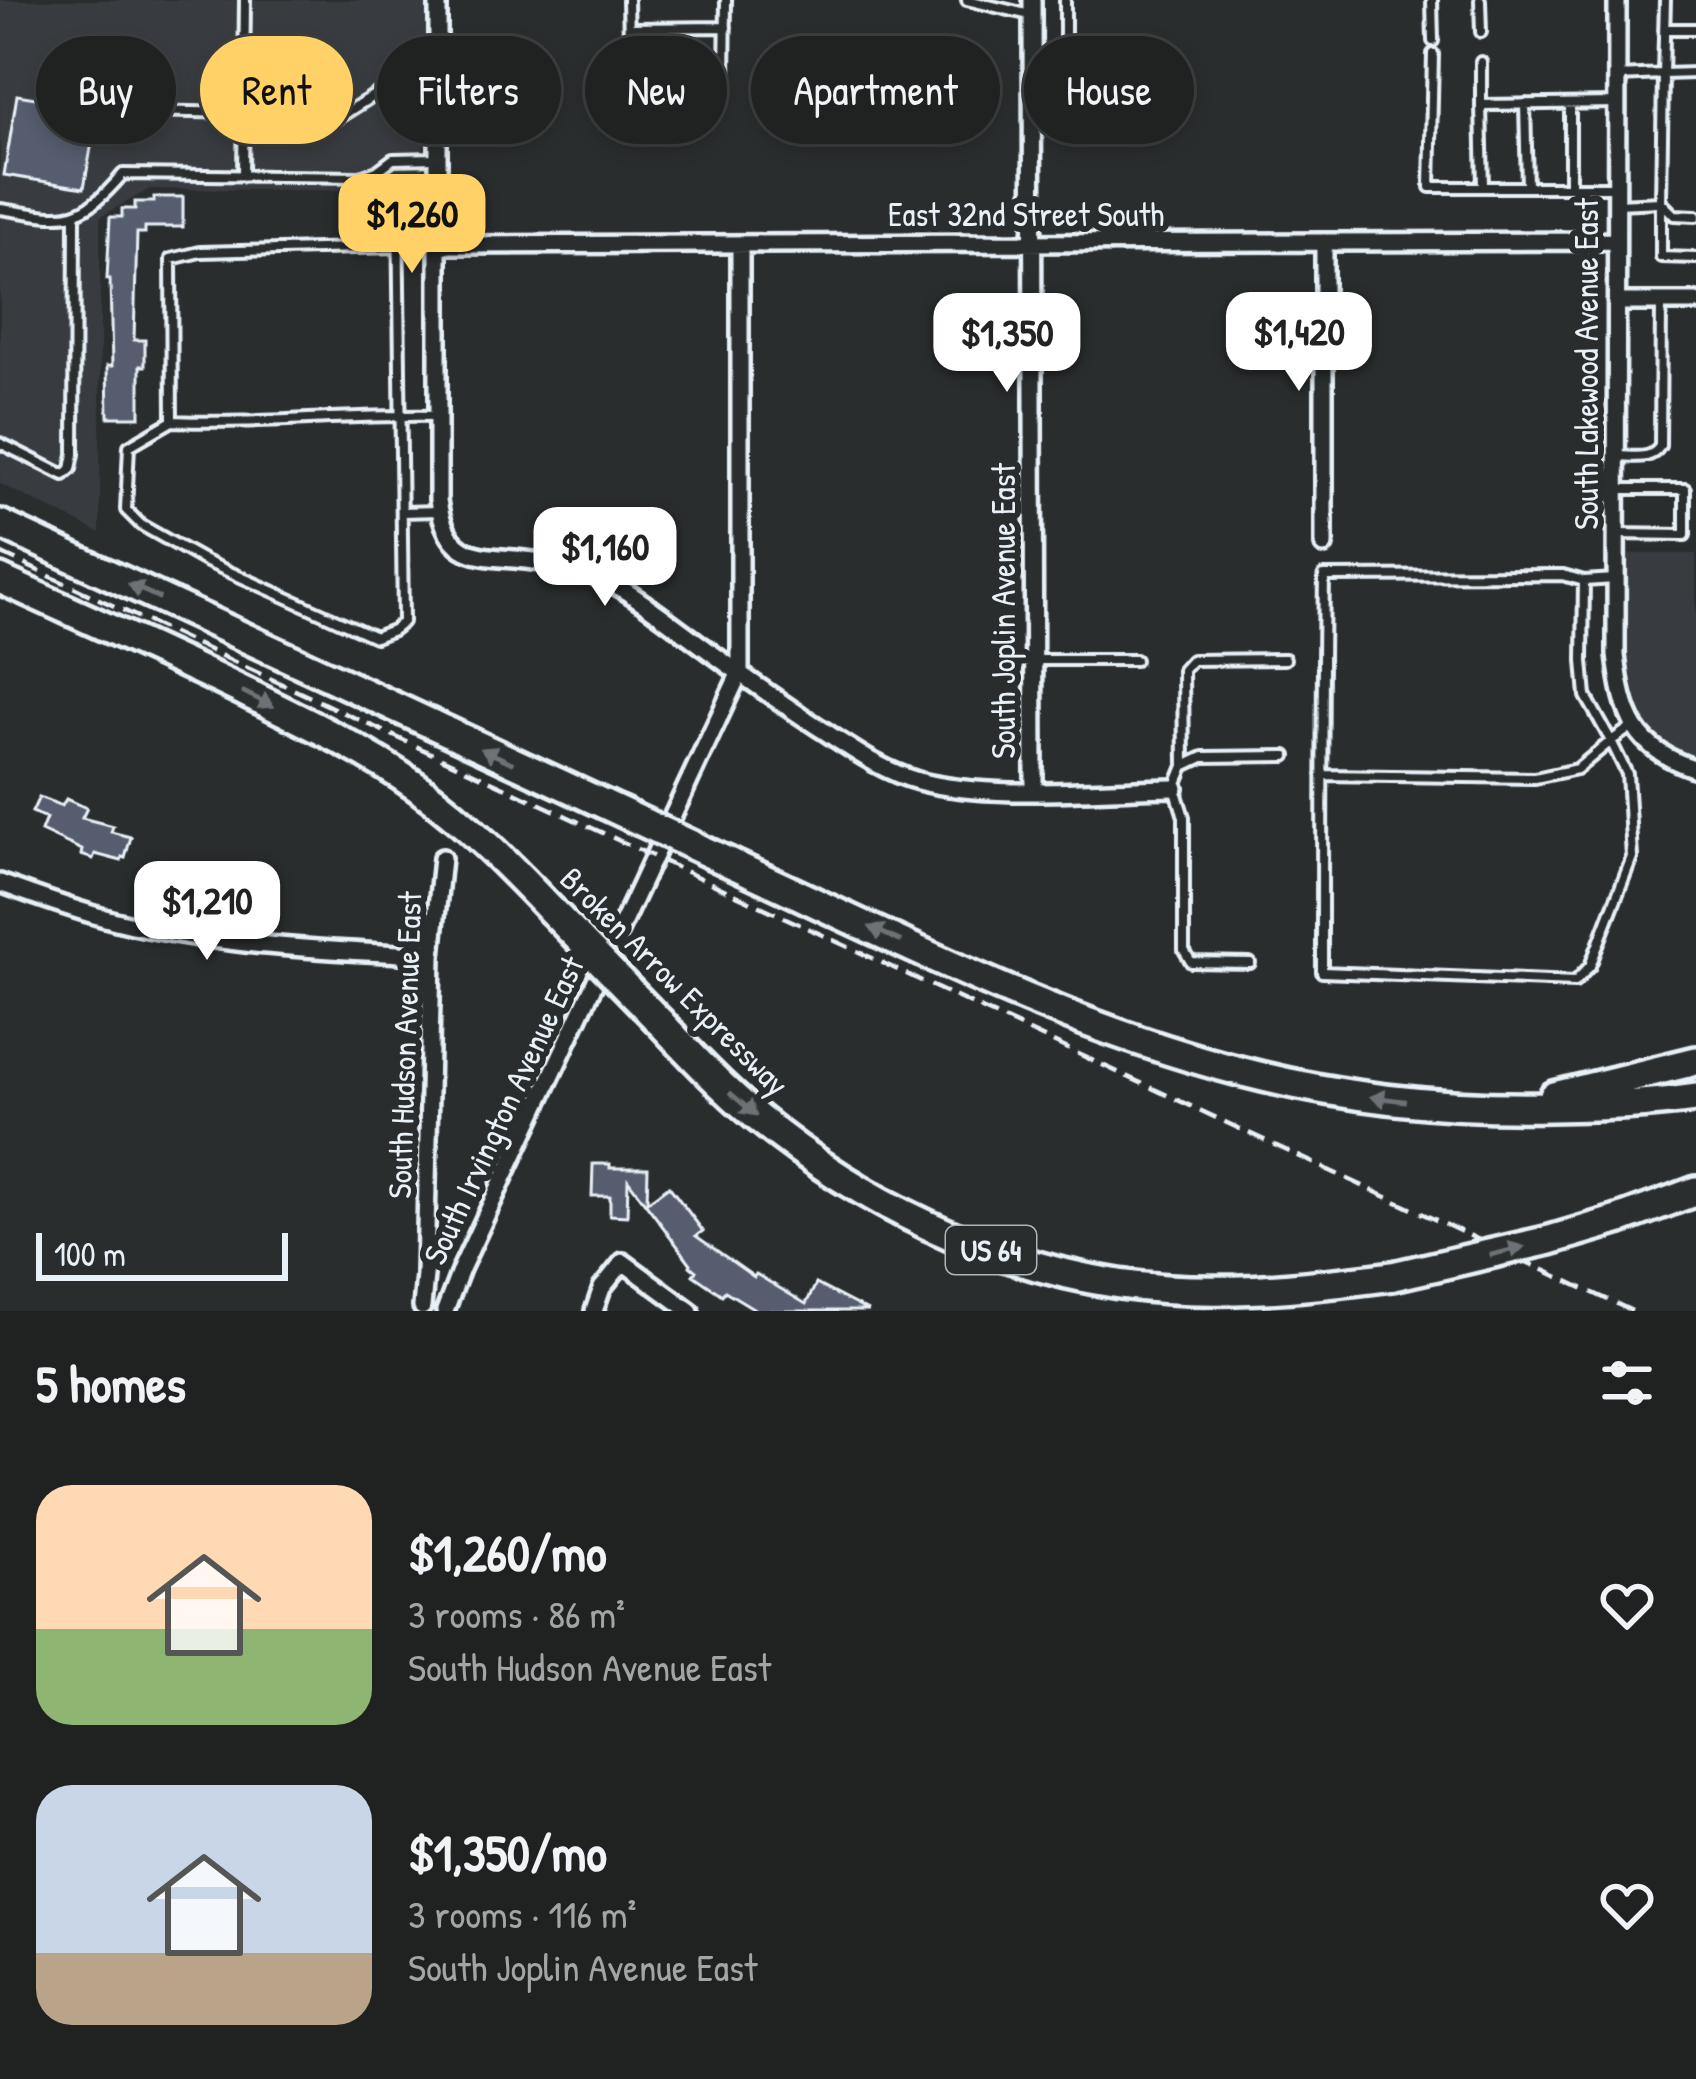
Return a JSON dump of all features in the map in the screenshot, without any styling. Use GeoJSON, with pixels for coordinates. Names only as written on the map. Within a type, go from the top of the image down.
{"type":"FeatureCollection","features":[{"type":"Feature","properties":{"kind":"highway"},"geometry":{"type":"LineString","coordinates":[[0,524],[1082,1021],[1243,1072],[1308,1087],[1438,1105],[1605,1106],[1696,1098]]}},
{"type":"Feature","properties":{"kind":"highway","name":"Broken Arrow Expressway"},"geometry":{"type":"LineString","coordinates":[[0,579],[310,723],[415,786],[508,865],[711,1076],[760,1119],[846,1182],[979,1246],[1079,1276],[1170,1289],[1271,1290],[1393,1276],[1550,1240],[1696,1191]]}},
{"type":"Feature","properties":{"kind":"highway"},"geometry":{"type":"LineString","coordinates":[[1505,1108],[1696,1061]]}},
{"type":"Feature","properties":{"kind":"street"},"geometry":{"type":"LineString","coordinates":[[437,36],[438,0]]}},
{"type":"Feature","properties":{"kind":"street","name":"South Lakewood Avenue East"},"geometry":{"type":"LineString","coordinates":[[1616,0],[1616,655],[1621,696],[1633,726]]}},
{"type":"Feature","properties":{"kind":"street"},"geometry":{"type":"LineString","coordinates":[[436,144],[440,511],[450,540],[463,551],[482,557],[540,562],[605,579],[646,603],[793,711],[891,772],[920,782],[1034,790],[1175,788]]}},
{"type":"Feature","properties":{"kind":"street","name":"South Joplin Avenue East"},"geometry":{"type":"LineString","coordinates":[[1031,144],[1034,790]]}},
{"type":"Feature","properties":{"kind":"street","name":"East 32nd Street South"},"geometry":{"type":"LineString","coordinates":[[437,244],[1616,241]]}},
{"type":"Feature","properties":{"kind":"street"},"geometry":{"type":"LineString","coordinates":[[1324,242],[1324,545]]}},
{"type":"Feature","properties":{"kind":"street","name":"South Irvington Avenue East"},"geometry":{"type":"LineString","coordinates":[[445,1310],[740,672],[740,245]]}},
{"type":"Feature","properties":{"kind":"street"},"geometry":{"type":"LineString","coordinates":[[1616,302],[1696,302]]}},
{"type":"Feature","properties":{"kind":"street"},"geometry":{"type":"LineString","coordinates":[[1633,726],[1653,748],[1696,770]]}},
{"type":"Feature","properties":{"kind":"street","name":"South Hudson Avenue East"},"geometry":{"type":"LineString","coordinates":[[422,1306],[432,956],[442,858]]}},
{"type":"Feature","properties":{"kind":"street"},"geometry":{"type":"LineString","coordinates":[[0,883],[118,921],[181,934],[271,946],[432,956]]}},
{"type":"Feature","properties":{"kind":"street"},"geometry":{"type":"LineString","coordinates":[[594,1311],[602,1288],[623,1262],[690,1311]]}},
{"type":"Feature","properties":{"kind":"lane"},"geometry":{"type":"LineString","coordinates":[[244,0],[244,36]]}},
{"type":"Feature","properties":{"kind":"lane"},"geometry":{"type":"LineString","coordinates":[[628,0],[630,76],[725,78],[726,0]]}},
{"type":"Feature","properties":{"kind":"lane"},"geometry":{"type":"LineString","coordinates":[[968,0],[1032,8]]}},
{"type":"Feature","properties":{"kind":"lane"},"geometry":{"type":"LineString","coordinates":[[1065,0],[1065,36]]}},
{"type":"Feature","properties":{"kind":"lane"},"geometry":{"type":"LineString","coordinates":[[1432,0],[1433,41]]}},
{"type":"Feature","properties":{"kind":"lane"},"geometry":{"type":"LineString","coordinates":[[1480,0],[1480,32]]}},
{"type":"Feature","properties":{"kind":"lane"},"geometry":{"type":"LineString","coordinates":[[1665,0],[1661,256],[1696,258]]}},
{"type":"Feature","properties":{"kind":"lane"},"geometry":{"type":"LineString","coordinates":[[629,28],[726,27]]}},
{"type":"Feature","properties":{"kind":"lane"},"geometry":{"type":"LineString","coordinates":[[1664,29],[1696,29]]}},
{"type":"Feature","properties":{"kind":"lane"},"geometry":{"type":"LineString","coordinates":[[1433,54],[1430,187],[1570,187],[1661,202],[1674,215],[1696,217]]}},
{"type":"Feature","properties":{"kind":"lane"},"geometry":{"type":"LineString","coordinates":[[1480,62],[1483,187]]}},
{"type":"Feature","properties":{"kind":"lane"},"geometry":{"type":"LineString","coordinates":[[1616,76],[1696,73]]}},
{"type":"Feature","properties":{"kind":"lane"},"geometry":{"type":"LineString","coordinates":[[1481,105],[1616,103]]}},
{"type":"Feature","properties":{"kind":"lane"},"geometry":{"type":"LineString","coordinates":[[1525,104],[1527,187]]}},
{"type":"Feature","properties":{"kind":"lane"},"geometry":{"type":"LineString","coordinates":[[1570,104],[1570,187]]}},
{"type":"Feature","properties":{"kind":"lane"},"geometry":{"type":"LineString","coordinates":[[243,176],[244,144]]}},
{"type":"Feature","properties":{"kind":"lane"},"geometry":{"type":"LineString","coordinates":[[0,208],[75,216],[123,175],[360,177],[393,159],[436,158]]}},
{"type":"Feature","properties":{"kind":"lane"},"geometry":{"type":"LineString","coordinates":[[437,196],[398,203],[400,415],[403,622],[375,637],[205,561],[141,525],[126,510],[129,446],[172,421],[225,423],[400,415],[437,416]]}},
{"type":"Feature","properties":{"kind":"lane"},"geometry":{"type":"LineString","coordinates":[[0,443],[64,475],[71,469],[75,216]]}},
{"type":"Feature","properties":{"kind":"lane"},"geometry":{"type":"LineString","coordinates":[[172,421],[171,259],[200,252],[398,247]]}},
{"type":"Feature","properties":{"kind":"lane"},"geometry":{"type":"LineString","coordinates":[[1616,455],[1648,457],[1660,446],[1661,302]]}},
{"type":"Feature","properties":{"kind":"lane"},"geometry":{"type":"LineString","coordinates":[[1616,489],[1685,489],[1684,535],[1616,534]]}},
{"type":"Feature","properties":{"kind":"lane"},"geometry":{"type":"LineString","coordinates":[[402,512],[440,511]]}},
{"type":"Feature","properties":{"kind":"lane"},"geometry":{"type":"LineString","coordinates":[[1584,581],[1586,696],[1627,774],[1632,856],[1590,966],[1575,982],[1322,972],[1324,576],[1563,574],[1584,581],[1616,579]]}},
{"type":"Feature","properties":{"kind":"lane"},"geometry":{"type":"LineString","coordinates":[[1250,963],[1191,962],[1184,950],[1184,817],[1175,788],[1184,766],[1183,670],[1192,660],[1286,659]]}},
{"type":"Feature","properties":{"kind":"lane"},"geometry":{"type":"LineString","coordinates":[[1033,660],[1135,660]]}},
{"type":"Feature","properties":{"kind":"lane"},"geometry":{"type":"LineString","coordinates":[[1322,775],[1535,778],[1577,770],[1633,726]]}},
{"type":"Feature","properties":{"kind":"lane"},"geometry":{"type":"LineString","coordinates":[[1184,766],[1203,757],[1286,756]]}},
{"type":"Feature","properties":{"kind":"shaded area"},"geometry":{"type":"Polygon","coordinates":[[[0,0],[427,0],[426,36],[377,36],[377,144],[424,144],[423,191],[150,189],[100,217],[100,533],[0,484],[0,0]]]}},
{"type":"Feature","properties":{"kind":"shaded area"},"geometry":{"type":"Polygon","coordinates":[[[1626,554],[1696,554],[1696,757],[1660,741],[1641,721],[1628,691],[1626,554]]]}},
{"type":"Feature","properties":{"kind":"building"},"geometry":{"type":"Polygon","coordinates":[[[17,95],[36,98],[36,144],[92,144],[84,188],[4,175],[17,95]]]}},
{"type":"Feature","properties":{"kind":"building"},"geometry":{"type":"Polygon","coordinates":[[[154,197],[183,197],[183,227],[145,227],[145,233],[137,233],[134,340],[145,340],[140,417],[108,417],[110,217],[122,217],[122,209],[135,209],[135,202],[154,202],[154,197]]]}},
{"type":"Feature","properties":{"kind":"building"},"geometry":{"type":"Polygon","coordinates":[[[39,797],[62,806],[66,799],[87,808],[82,818],[113,826],[111,832],[131,837],[125,858],[95,854],[93,859],[41,831],[46,818],[32,812],[39,797]]]}},
{"type":"Feature","properties":{"kind":"building"},"geometry":{"type":"Polygon","coordinates":[[[593,1164],[648,1168],[647,1202],[669,1186],[703,1231],[696,1236],[754,1277],[806,1304],[816,1284],[868,1311],[758,1311],[725,1291],[722,1295],[693,1275],[696,1271],[628,1180],[627,1216],[610,1215],[610,1196],[592,1196],[593,1164]]]}},
{"type":"Feature","properties":{"kind":"railway"},"geometry":{"type":"LineString","coordinates":[[0,553],[1632,1311]]}}]}
